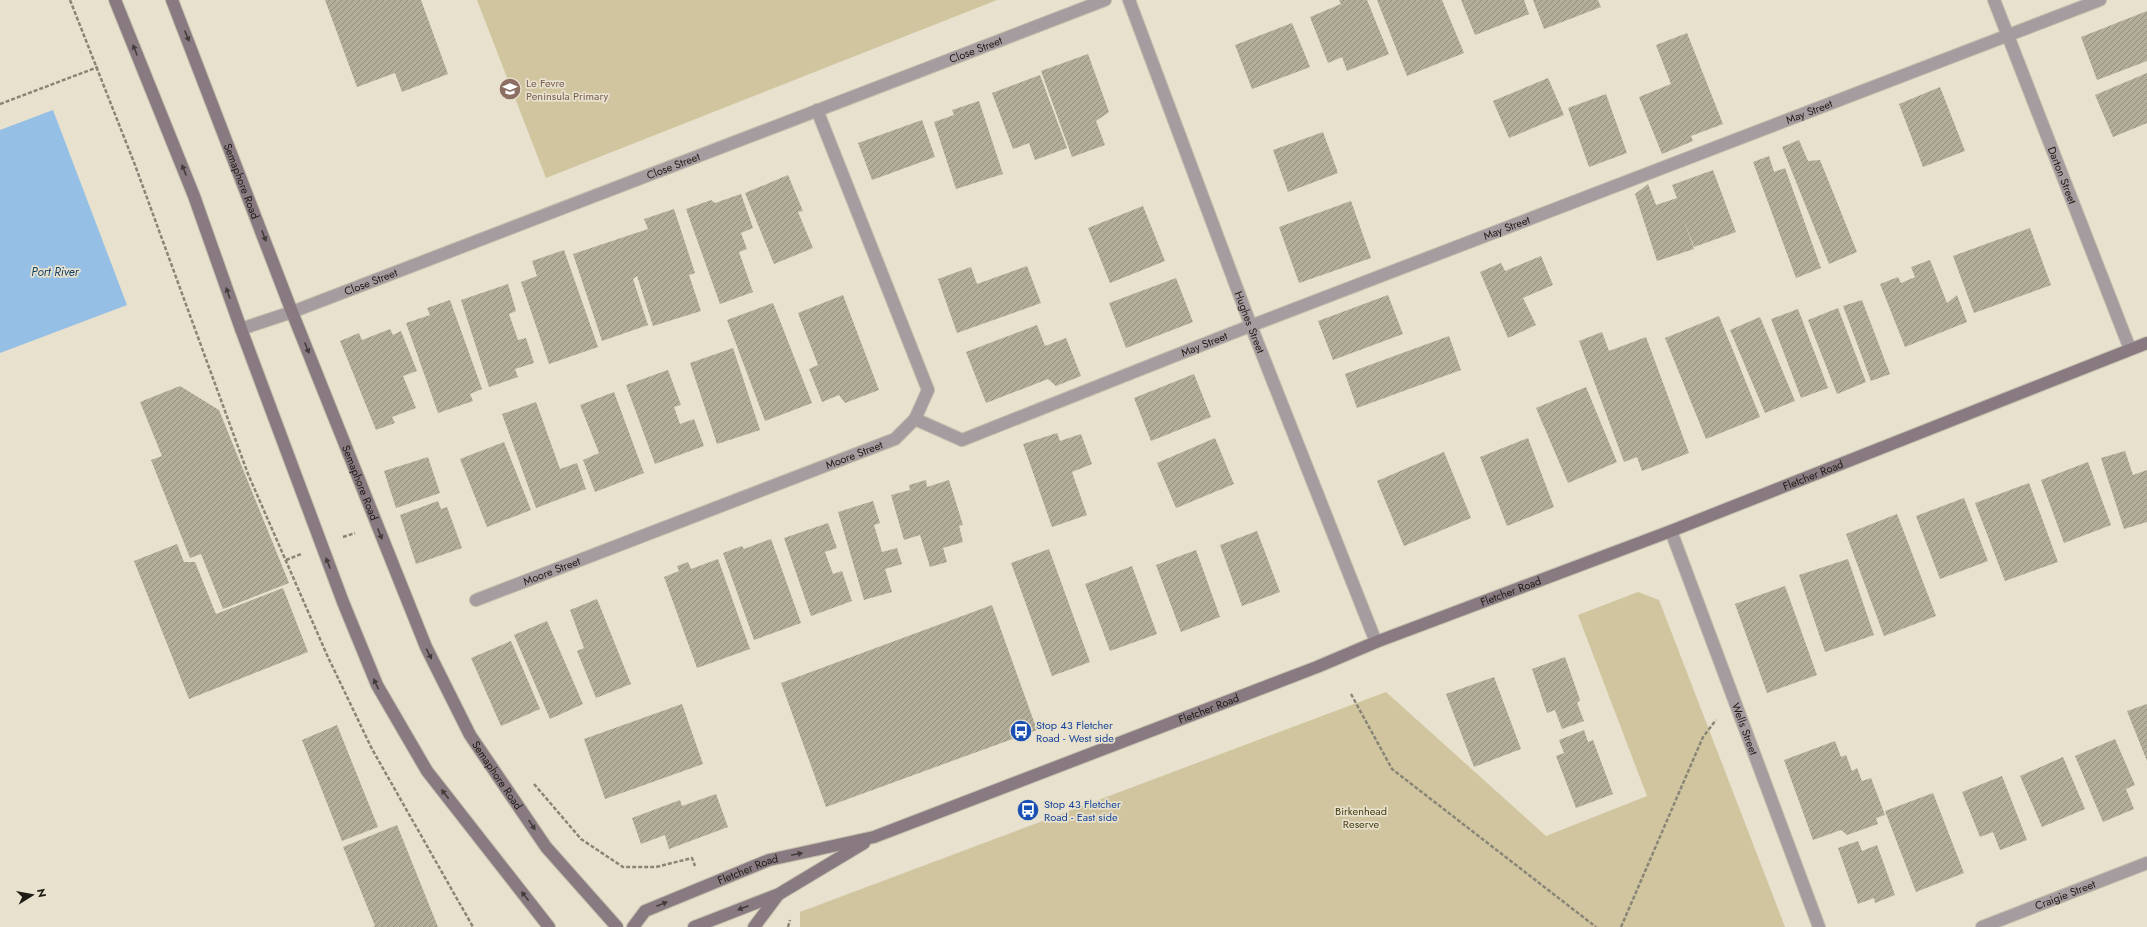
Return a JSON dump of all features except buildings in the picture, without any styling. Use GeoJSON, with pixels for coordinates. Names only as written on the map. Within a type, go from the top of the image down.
{"type":"FeatureCollection","features":[{"type":"Feature","properties":{"kind":"main road"},"geometry":{"type":"LineString","coordinates":[[115,0],[194,196],[241,329],[322,546],[376,685],[427,771],[549,927]]}},
{"type":"Feature","properties":{"kind":"main road","name":"Semaphore Road"},"geometry":{"type":"LineString","coordinates":[[172,0],[292,312],[426,647],[470,735],[546,847],[617,927]]}},
{"type":"Feature","properties":{"kind":"main road","name":"Fletcher Road"},"geometry":{"type":"LineString","coordinates":[[633,927],[645,911],[769,860],[874,837],[1310,670],[1376,642],[1671,531],[2147,343]]}},
{"type":"Feature","properties":{"kind":"main road","name":"Fletcher Road"},"geometry":{"type":"LineString","coordinates":[[694,927],[779,894],[874,837]]}},
{"type":"Feature","properties":{"kind":"main road"},"geometry":{"type":"LineString","coordinates":[[754,927],[779,894]]}},
{"type":"Feature","properties":{"kind":"street","name":"Close Street"},"geometry":{"type":"LineString","coordinates":[[241,329],[292,312],[1105,0]]}},
{"type":"Feature","properties":{"kind":"street","name":"Hughes Street"},"geometry":{"type":"LineString","coordinates":[[1129,0],[1251,326],[1376,642]]}},
{"type":"Feature","properties":{"kind":"street","name":"Darton Street"},"geometry":{"type":"LineString","coordinates":[[1994,0],[2130,350]]}},
{"type":"Feature","properties":{"kind":"street","name":"May Street"},"geometry":{"type":"LineString","coordinates":[[915,418],[962,440],[1251,326],[2100,0]]}},
{"type":"Feature","properties":{"kind":"street","name":"Moore Street"},"geometry":{"type":"LineString","coordinates":[[476,600],[895,439],[915,418],[928,390],[817,110]]}},
{"type":"Feature","properties":{"kind":"street","name":"Wells Street"},"geometry":{"type":"LineString","coordinates":[[1671,531],[1819,927]]}},
{"type":"Feature","properties":{"kind":"street","name":"Craigie Street"},"geometry":{"type":"LineString","coordinates":[[1982,927],[2147,862]]}},
{"type":"Feature","properties":{"kind":"path"},"geometry":{"type":"LineString","coordinates":[[70,0],[98,67],[248,474],[327,655],[372,749],[473,927]]}},
{"type":"Feature","properties":{"kind":"path"},"geometry":{"type":"LineString","coordinates":[[0,104],[98,67]]}},
{"type":"Feature","properties":{"kind":"path"},"geometry":{"type":"LineString","coordinates":[[286,560],[376,524]]}},
{"type":"Feature","properties":{"kind":"path"},"geometry":{"type":"LineString","coordinates":[[1351,694],[1392,769],[1596,927]]}},
{"type":"Feature","properties":{"kind":"path"},"geometry":{"type":"LineString","coordinates":[[1621,927],[1703,737],[1734,698]]}},
{"type":"Feature","properties":{"kind":"path"},"geometry":{"type":"LineString","coordinates":[[530,778],[543,797],[581,839],[623,867],[656,867],[692,858],[695,866]]}},
{"type":"Feature","properties":{"kind":"green space"},"geometry":{"type":"Polygon","coordinates":[[[477,0],[997,0],[546,178],[477,0]]]}},
{"type":"Feature","properties":{"kind":"green space","name":"Birkenhead Reserve"},"geometry":{"type":"Polygon","coordinates":[[[1638,592],[1659,600],[1785,927],[800,927],[800,912],[1386,692],[1546,836],[1647,796],[1578,615],[1638,592]]]}},
{"type":"Feature","properties":{"kind":"water","name":"Port River"},"geometry":{"type":"Polygon","coordinates":[[[53,110],[127,305],[0,353],[0,130],[53,110]]]}},
{"type":"Feature","properties":{"kind":"place","name":"Le Fevre Peninsula Primary"},"geometry":{"type":"Point","coordinates":[510,89]}},
{"type":"Feature","properties":{"kind":"place","name":"Stop 43 Fletcher Road - West side"},"geometry":{"type":"Point","coordinates":[1021,731]}},
{"type":"Feature","properties":{"kind":"place","name":"Stop 43 Fletcher Road - East side"},"geometry":{"type":"Point","coordinates":[1028,810]}}]}
